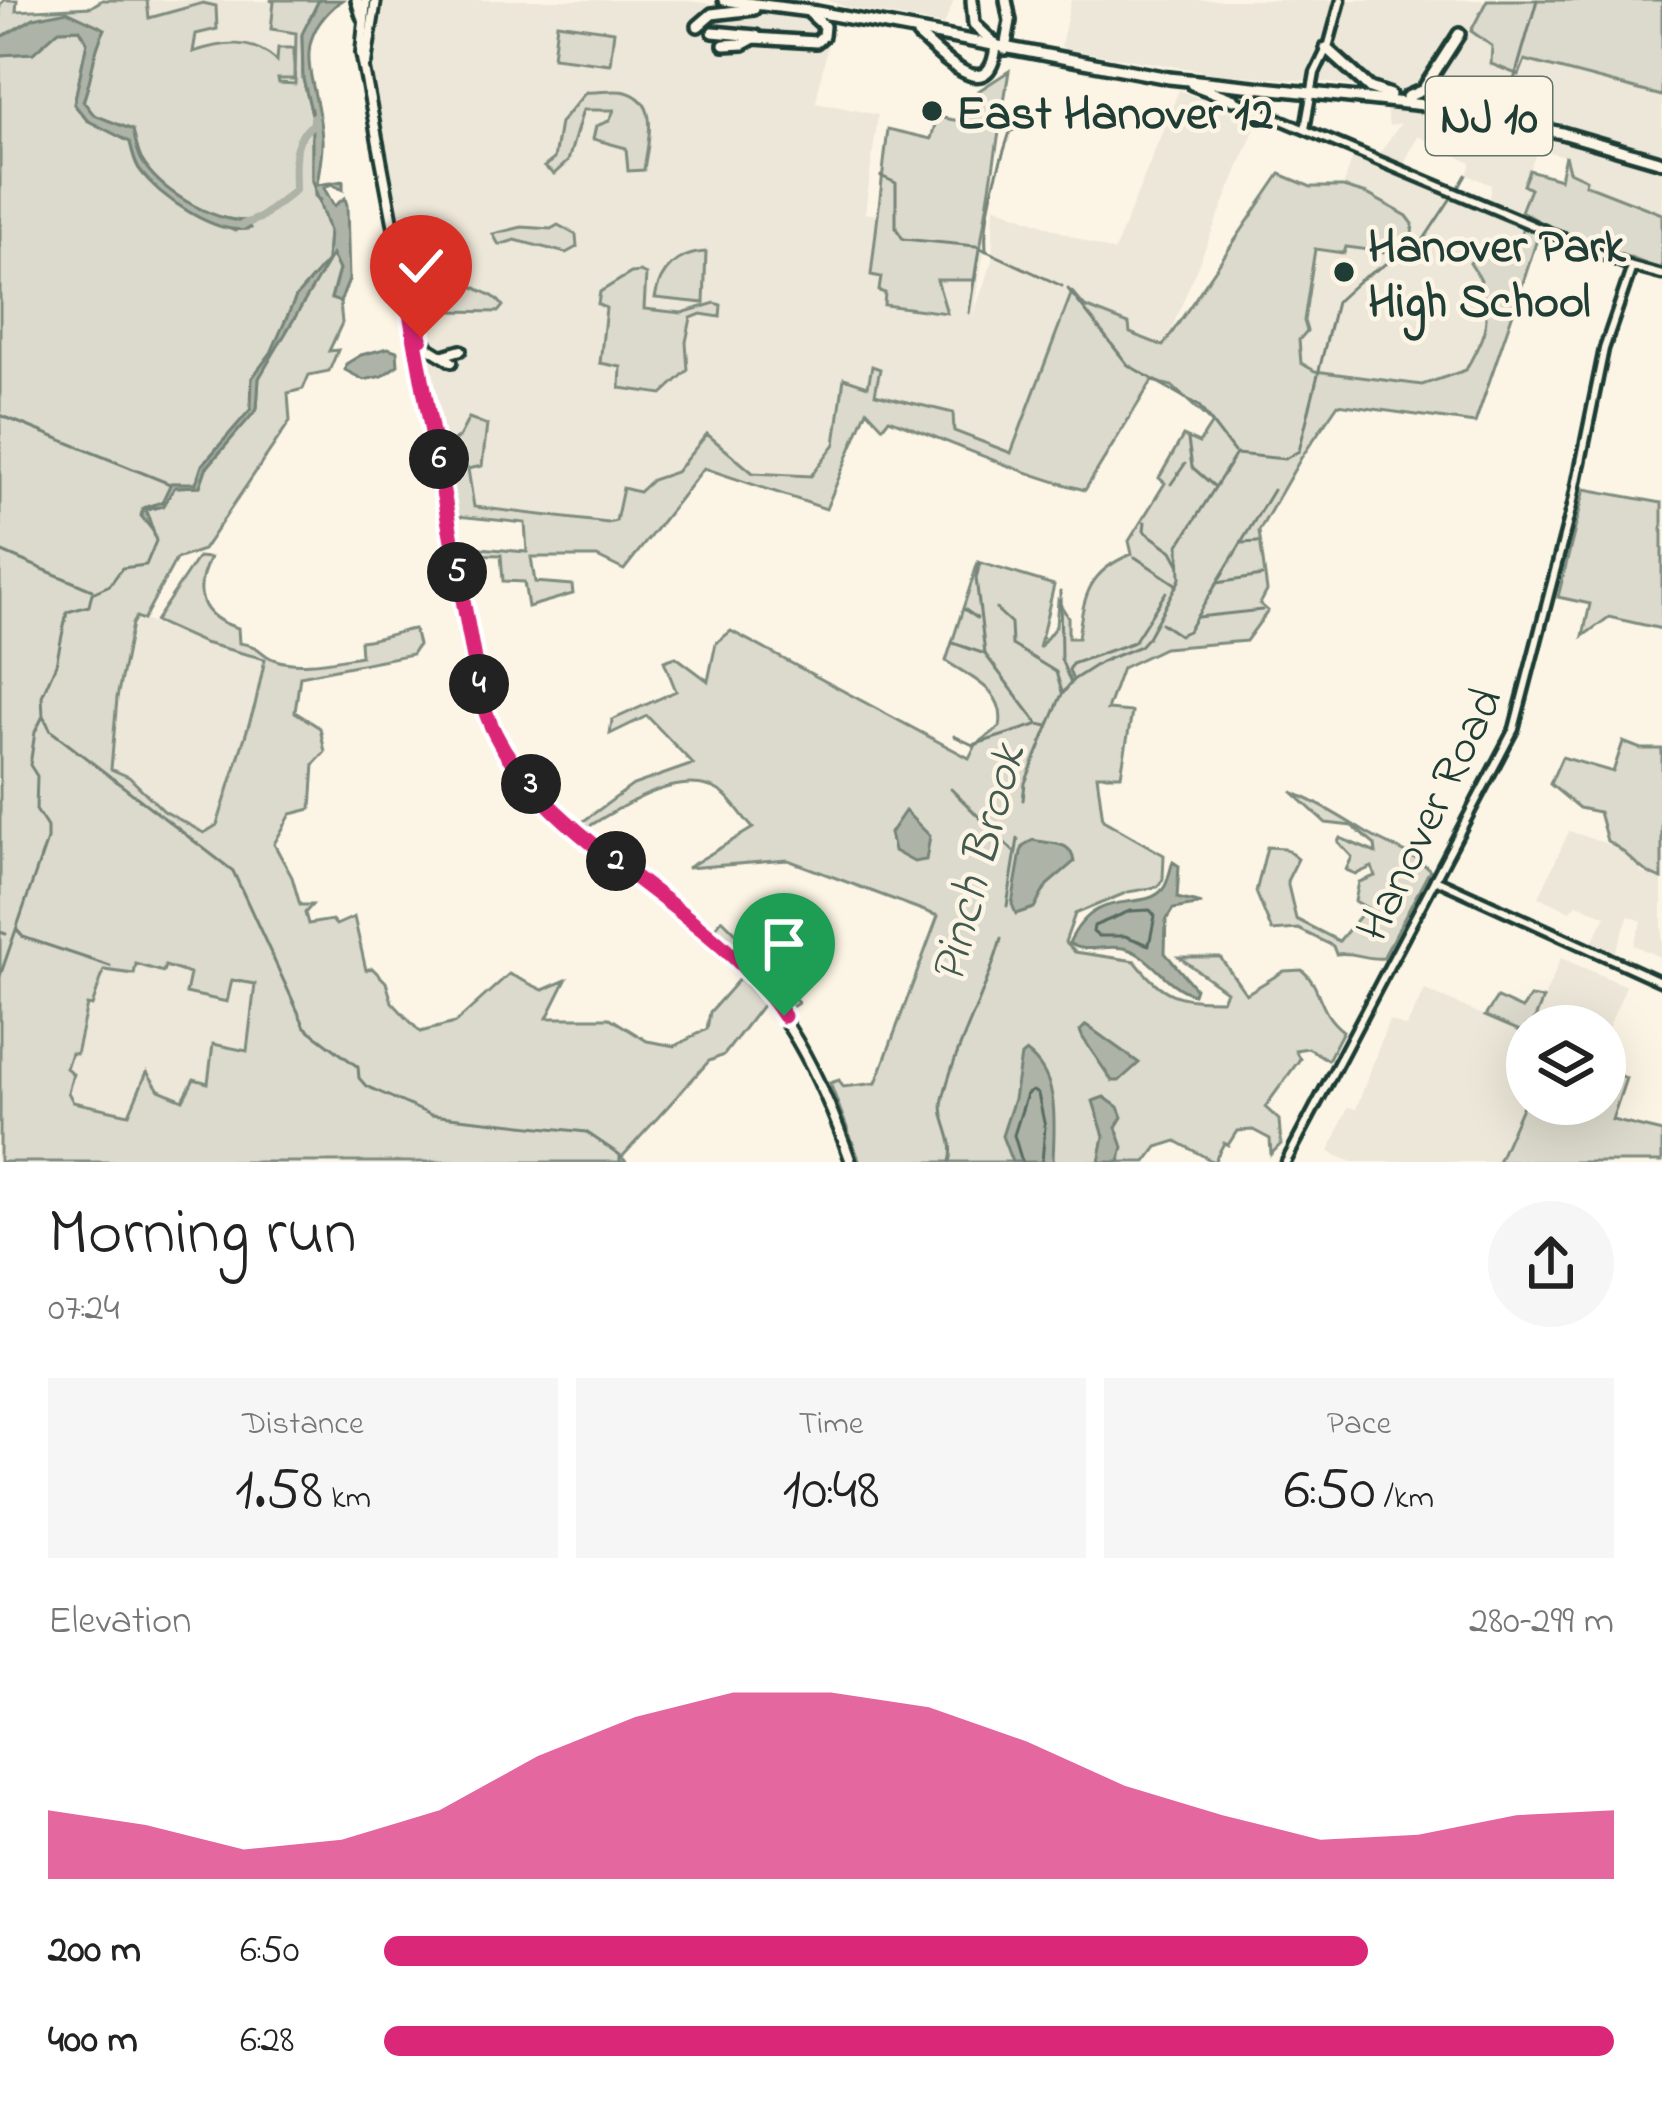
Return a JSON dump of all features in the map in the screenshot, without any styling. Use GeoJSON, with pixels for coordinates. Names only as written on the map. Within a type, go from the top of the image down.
{"type":"FeatureCollection","features":[{"type":"Feature","properties":{"kind":"main road"},"geometry":{"type":"LineString","coordinates":[[357,0],[362,16]]}},
{"type":"Feature","properties":{"kind":"main road"},"geometry":{"type":"LineString","coordinates":[[366,0],[360,44],[365,76],[481,697],[496,736],[556,810],[711,935],[758,983],[788,1022],[828,1099],[851,1162]]}},
{"type":"Feature","properties":{"kind":"main road"},"geometry":{"type":"LineString","coordinates":[[365,76],[376,0]]}},
{"type":"Feature","properties":{"kind":"main road","name":"NJ 10"},"geometry":{"type":"LineString","coordinates":[[724,0],[770,3],[1175,78],[1436,101],[1553,126],[1662,159]]}},
{"type":"Feature","properties":{"kind":"main road"},"geometry":{"type":"LineString","coordinates":[[972,0],[974,25],[1000,45]]}},
{"type":"Feature","properties":{"kind":"main road"},"geometry":{"type":"LineString","coordinates":[[911,31],[968,75],[989,68],[1010,21],[1006,0]]}},
{"type":"Feature","properties":{"kind":"main road"},"geometry":{"type":"LineString","coordinates":[[770,3],[720,12],[707,29],[773,40]]}},
{"type":"Feature","properties":{"kind":"main road","name":"NJ 10"},"geometry":{"type":"LineString","coordinates":[[770,3],[1123,66],[1424,105],[1503,119],[1662,159]]}},
{"type":"Feature","properties":{"kind":"main road"},"geometry":{"type":"LineString","coordinates":[[724,45],[754,38],[806,44],[819,40],[824,32],[822,22],[807,11]]}},
{"type":"Feature","properties":{"kind":"main road"},"geometry":{"type":"LineString","coordinates":[[1407,97],[1423,90],[1459,34],[1429,88],[1436,101]]}},
{"type":"Feature","properties":{"kind":"main road"},"geometry":{"type":"LineString","coordinates":[[737,60],[743,44]]}},
{"type":"Feature","properties":{"kind":"main road"},"geometry":{"type":"LineString","coordinates":[[1326,49],[1366,85],[1390,95]]}},
{"type":"Feature","properties":{"kind":"main road"},"geometry":{"type":"LineString","coordinates":[[1175,78],[1234,100]]}},
{"type":"Feature","properties":{"kind":"main road"},"geometry":{"type":"LineString","coordinates":[[406,292],[421,338],[452,362]]}},
{"type":"Feature","properties":{"kind":"main road"},"geometry":{"type":"LineString","coordinates":[[443,355],[461,350]]}},
{"type":"Feature","properties":{"kind":"street"},"geometry":{"type":"LineString","coordinates":[[1305,129],[1312,89],[1341,0]]}},
{"type":"Feature","properties":{"kind":"street"},"geometry":{"type":"LineString","coordinates":[[1234,100],[1632,267],[1662,275]]}},
{"type":"Feature","properties":{"kind":"street","name":"Hanover Road"},"geometry":{"type":"LineString","coordinates":[[1286,1162],[1514,729],[1572,506],[1600,364],[1632,267]]}},
{"type":"Feature","properties":{"kind":"street"},"geometry":{"type":"LineString","coordinates":[[1435,879],[1662,982]]}},
{"type":"Feature","properties":{"kind":"shaded area"},"geometry":{"type":"Polygon","coordinates":[[[4,0],[17,0],[16,11],[91,7],[102,0],[147,0],[149,18],[203,3],[216,6],[217,29],[196,34],[193,52],[248,45],[277,61],[278,48],[294,48],[294,79],[278,79],[295,84],[296,33],[271,29],[274,2],[270,0],[319,0],[302,35],[303,79],[312,114],[312,181],[329,231],[327,260],[333,253],[339,270],[331,298],[340,302],[342,323],[329,351],[338,350],[329,371],[309,375],[303,389],[288,393],[290,421],[203,550],[176,559],[143,620],[136,617],[132,624],[117,698],[111,769],[129,777],[164,811],[204,833],[217,825],[265,659],[204,643],[155,621],[198,557],[210,558],[201,582],[208,610],[238,628],[239,643],[273,659],[305,664],[361,656],[360,641],[414,629],[418,645],[412,654],[300,676],[295,712],[320,728],[325,752],[314,764],[311,809],[291,814],[274,844],[292,877],[300,905],[312,905],[305,913],[308,924],[332,920],[336,925],[354,917],[366,970],[372,968],[386,982],[392,1002],[420,1032],[455,1023],[509,974],[543,990],[566,980],[547,1018],[610,1018],[647,1041],[675,1046],[707,1029],[710,1012],[740,978],[763,1004],[724,1055],[709,1061],[622,1157],[626,1162],[0,1162],[0,55],[33,53],[59,30],[80,29],[87,42],[74,104],[87,120],[130,142],[146,175],[170,199],[235,231],[247,221],[202,210],[173,193],[141,159],[133,130],[94,115],[83,102],[104,30],[34,18],[0,38],[4,0]],[[325,264],[296,297],[271,353],[252,378],[251,409],[202,465],[196,484],[172,483],[162,503],[146,510],[163,506],[174,487],[200,486],[206,469],[257,409],[259,378],[325,264]],[[136,964],[134,974],[104,970],[92,1006],[87,1005],[76,1054],[71,1053],[66,1068],[73,1074],[68,1092],[73,1102],[129,1114],[147,1072],[159,1090],[183,1100],[194,1079],[208,1083],[213,1044],[247,1051],[255,984],[232,980],[227,1002],[186,993],[190,974],[136,964]]]}},
{"type":"Feature","properties":{"kind":"shaded area"},"geometry":{"type":"Polygon","coordinates":[[[147,0],[274,1],[297,33],[295,84],[278,83],[192,53],[202,3],[148,19],[147,0]]]}},
{"type":"Feature","properties":{"kind":"shaded area"},"geometry":{"type":"Polygon","coordinates":[[[380,0],[680,0],[833,19],[816,102],[878,115],[865,213],[988,230],[973,315],[992,262],[994,206],[1114,252],[1179,90],[1256,122],[1260,116],[1167,340],[1280,174],[1311,187],[1343,187],[1354,153],[1523,226],[1517,252],[1477,285],[1486,303],[1487,328],[1466,370],[1422,385],[1315,371],[1278,391],[1130,333],[1129,324],[1085,307],[1073,293],[1007,464],[979,453],[981,448],[866,408],[826,509],[704,468],[624,570],[525,523],[456,516],[370,70],[380,0]]]}},
{"type":"Feature","properties":{"kind":"shaded area"},"geometry":{"type":"Polygon","coordinates":[[[827,0],[954,0],[944,25],[827,0]]]}},
{"type":"Feature","properties":{"kind":"shaded area"},"geometry":{"type":"Polygon","coordinates":[[[1071,0],[1486,0],[1471,31],[1525,59],[1662,96],[1662,153],[1533,115],[1465,101],[1222,74],[1065,49],[1061,45],[1071,0]]]}},
{"type":"Feature","properties":{"kind":"shaded area"},"geometry":{"type":"Polygon","coordinates":[[[1487,0],[1662,0],[1662,96],[1525,60],[1519,75],[1491,64],[1492,46],[1471,31],[1487,0]]]}},
{"type":"Feature","properties":{"kind":"shaded area"},"geometry":{"type":"Polygon","coordinates":[[[557,23],[614,31],[610,64],[553,57],[557,23]]]}},
{"type":"Feature","properties":{"kind":"shaded area"},"geometry":{"type":"Polygon","coordinates":[[[1009,71],[975,280],[937,280],[947,313],[884,305],[881,277],[871,275],[888,129],[931,139],[937,117],[960,121],[969,97],[1009,71]]]}},
{"type":"Feature","properties":{"kind":"shaded area"},"geometry":{"type":"Polygon","coordinates":[[[586,92],[626,92],[644,105],[650,125],[644,170],[628,171],[626,148],[593,139],[596,126],[609,121],[614,110],[583,110],[568,161],[554,174],[544,167],[554,159],[560,123],[586,92]]]}},
{"type":"Feature","properties":{"kind":"shaded area"},"geometry":{"type":"Polygon","coordinates":[[[1385,103],[1583,141],[1662,165],[1662,214],[1585,184],[1585,179],[1569,171],[1568,157],[1538,149],[1523,185],[1530,189],[1517,212],[1489,198],[1491,185],[1467,175],[1471,163],[1418,136],[1403,165],[1379,154],[1401,123],[1389,126],[1385,103]]]}},
{"type":"Feature","properties":{"kind":"shaded area"},"geometry":{"type":"Polygon","coordinates":[[[1565,155],[1569,171],[1586,179],[1585,184],[1662,214],[1662,270],[1551,228],[1521,211],[1530,189],[1523,185],[1529,170],[1560,179],[1565,155]]]}},
{"type":"Feature","properties":{"kind":"shaded area"},"geometry":{"type":"Polygon","coordinates":[[[1280,174],[1311,187],[1343,187],[1367,194],[1413,224],[1412,234],[1384,252],[1315,249],[1304,321],[1307,331],[1299,340],[1301,363],[1315,371],[1422,385],[1466,370],[1486,319],[1477,285],[1481,280],[1470,263],[1495,242],[1517,251],[1523,226],[1539,233],[1520,292],[1530,298],[1516,304],[1475,423],[1338,404],[1259,531],[1267,591],[1260,604],[1268,611],[1246,641],[1164,648],[1122,668],[1107,710],[1132,712],[1121,775],[1097,775],[1103,820],[1164,855],[1163,879],[1158,887],[1128,892],[1075,914],[1065,942],[1075,952],[1135,961],[1163,990],[1194,999],[1222,1000],[1226,991],[1179,957],[1220,957],[1246,994],[1284,971],[1302,970],[1343,1031],[1328,1060],[1308,1048],[1295,1050],[1300,1059],[1265,1107],[1279,1120],[1281,1144],[1271,1154],[1270,1139],[1253,1130],[1237,1131],[1214,1162],[1176,1141],[1157,1147],[1146,1162],[860,1162],[830,1083],[839,1080],[843,1087],[876,1083],[938,916],[788,860],[687,868],[753,828],[725,795],[705,786],[688,784],[652,793],[588,827],[582,822],[633,785],[693,764],[647,716],[610,734],[612,720],[676,691],[664,661],[676,657],[708,681],[716,643],[731,631],[969,758],[976,745],[1000,727],[1001,715],[985,687],[946,661],[978,562],[1054,585],[1039,648],[1056,626],[1058,601],[1068,617],[1068,638],[1078,638],[1091,586],[1106,568],[1132,554],[1129,541],[1165,483],[1159,478],[1183,436],[1199,443],[1212,423],[1172,386],[1152,381],[1085,490],[889,419],[883,427],[867,410],[826,509],[704,468],[624,570],[597,557],[531,557],[535,582],[572,585],[573,594],[528,607],[524,582],[503,581],[501,555],[463,554],[461,540],[469,547],[527,552],[525,523],[456,516],[447,446],[459,437],[469,418],[487,425],[482,466],[468,469],[474,507],[608,523],[616,521],[623,488],[639,492],[652,480],[676,472],[707,434],[753,473],[811,476],[835,444],[844,378],[868,386],[872,366],[880,369],[875,394],[953,413],[954,431],[1011,453],[1072,292],[1085,307],[1129,324],[1130,333],[1163,346],[1280,174]]]}},
{"type":"Feature","properties":{"kind":"shaded area"},"geometry":{"type":"Polygon","coordinates":[[[558,225],[576,235],[577,247],[566,253],[515,240],[499,245],[493,234],[522,227],[551,229],[558,225]]]}},
{"type":"Feature","properties":{"kind":"shaded area"},"geometry":{"type":"Polygon","coordinates":[[[706,252],[704,303],[655,298],[672,265],[706,252]]]}},
{"type":"Feature","properties":{"kind":"shaded area"},"geometry":{"type":"Polygon","coordinates":[[[443,264],[461,265],[464,279],[503,306],[498,312],[453,311],[441,297],[443,264]]]}},
{"type":"Feature","properties":{"kind":"shaded area"},"geometry":{"type":"Polygon","coordinates":[[[640,272],[646,275],[644,309],[682,313],[721,305],[720,317],[701,314],[691,318],[686,342],[688,370],[662,394],[620,388],[621,367],[600,363],[606,308],[598,304],[600,292],[640,272]]]}},
{"type":"Feature","properties":{"kind":"shaded area"},"geometry":{"type":"Polygon","coordinates":[[[1585,489],[1662,503],[1662,629],[1609,617],[1583,636],[1590,604],[1558,597],[1585,489]]]}},
{"type":"Feature","properties":{"kind":"shaded area"},"geometry":{"type":"Polygon","coordinates":[[[136,617],[204,643],[265,659],[217,825],[204,833],[164,811],[129,777],[111,770],[117,698],[136,617]]]}},
{"type":"Feature","properties":{"kind":"shaded area"},"geometry":{"type":"Polygon","coordinates":[[[1623,742],[1641,749],[1662,749],[1662,879],[1607,841],[1599,812],[1579,808],[1550,784],[1562,757],[1613,772],[1623,742]]]}},
{"type":"Feature","properties":{"kind":"shaded area"},"geometry":{"type":"Polygon","coordinates":[[[1292,792],[1430,870],[1383,958],[1336,954],[1333,946],[1298,929],[1272,931],[1256,892],[1267,847],[1284,848],[1298,859],[1287,881],[1296,919],[1339,941],[1367,908],[1355,901],[1359,882],[1375,876],[1372,867],[1356,874],[1346,870],[1352,857],[1338,842],[1340,838],[1376,853],[1375,845],[1352,826],[1326,823],[1292,792]]]}},
{"type":"Feature","properties":{"kind":"shaded area"},"geometry":{"type":"Polygon","coordinates":[[[1569,831],[1625,850],[1642,873],[1662,879],[1662,958],[1633,945],[1642,921],[1629,916],[1612,959],[1589,948],[1606,916],[1577,904],[1570,911],[1539,897],[1569,831]]]}},
{"type":"Feature","properties":{"kind":"shaded area"},"geometry":{"type":"Polygon","coordinates":[[[722,919],[774,971],[798,1003],[787,1010],[715,928],[722,919]]]}},
{"type":"Feature","properties":{"kind":"shaded area"},"geometry":{"type":"Polygon","coordinates":[[[1561,958],[1626,986],[1618,1005],[1541,1005],[1561,958]]]}},
{"type":"Feature","properties":{"kind":"shaded area"},"geometry":{"type":"Polygon","coordinates":[[[135,964],[162,972],[164,966],[191,973],[186,992],[227,1001],[232,979],[255,984],[247,1051],[184,1100],[159,1090],[130,1115],[73,1102],[66,1069],[71,1052],[76,1053],[87,1004],[93,1005],[104,970],[134,974],[135,964]]]}},
{"type":"Feature","properties":{"kind":"shaded area"},"geometry":{"type":"Polygon","coordinates":[[[1425,990],[1506,1025],[1506,1125],[1514,1125],[1498,1162],[1352,1162],[1329,1152],[1348,1107],[1356,1109],[1389,1020],[1406,1027],[1425,990]]]}},
{"type":"Feature","properties":{"kind":"shaded area"},"geometry":{"type":"Polygon","coordinates":[[[1530,997],[1543,999],[1541,1005],[1525,1005],[1530,997]]]}},
{"type":"Feature","properties":{"kind":"shaded area"},"geometry":{"type":"Polygon","coordinates":[[[1497,998],[1513,1005],[1506,1005],[1506,1025],[1485,1016],[1497,998]]]}},
{"type":"Feature","properties":{"kind":"shaded area"},"geometry":{"type":"Polygon","coordinates":[[[1626,1123],[1662,1132],[1662,1162],[1498,1162],[1514,1125],[1626,1123]]]}},
{"type":"Feature","properties":{"kind":"water"},"geometry":{"type":"Polygon","coordinates":[[[319,0],[342,0],[314,32],[309,63],[322,138],[317,185],[343,181],[343,190],[331,184],[324,188],[334,206],[345,198],[347,205],[349,280],[340,302],[331,299],[339,270],[332,255],[259,378],[257,409],[206,468],[200,486],[175,487],[163,506],[146,510],[153,531],[141,516],[143,508],[162,502],[171,483],[196,483],[202,466],[251,409],[252,378],[271,353],[296,297],[327,261],[329,231],[312,181],[312,114],[303,79],[302,34],[319,0]]]}},
{"type":"Feature","properties":{"kind":"water"},"geometry":{"type":"Polygon","coordinates":[[[67,11],[105,29],[83,101],[94,115],[133,130],[141,159],[173,193],[202,210],[247,221],[251,228],[222,227],[174,202],[139,169],[130,142],[87,120],[74,104],[87,42],[80,29],[59,30],[33,53],[0,55],[0,38],[34,18],[67,11]]]}},
{"type":"Feature","properties":{"kind":"water"},"geometry":{"type":"Polygon","coordinates":[[[388,348],[397,351],[398,365],[382,376],[364,380],[345,370],[346,364],[361,355],[388,348]]]}},
{"type":"Feature","properties":{"kind":"water"},"geometry":{"type":"Polygon","coordinates":[[[905,811],[930,836],[926,860],[914,862],[894,851],[890,833],[905,811]]]}},
{"type":"Feature","properties":{"kind":"water"},"geometry":{"type":"Polygon","coordinates":[[[1033,840],[1064,846],[1074,862],[1047,885],[1034,908],[1016,914],[1012,904],[1021,852],[1033,840]]]}},
{"type":"Feature","properties":{"kind":"water"},"geometry":{"type":"Polygon","coordinates":[[[1173,862],[1179,866],[1177,898],[1202,904],[1173,909],[1166,920],[1165,953],[1195,988],[1193,994],[1127,949],[1082,948],[1069,943],[1093,913],[1154,896],[1165,886],[1173,862]]]}},
{"type":"Feature","properties":{"kind":"water"},"geometry":{"type":"Polygon","coordinates":[[[1086,1025],[1139,1063],[1119,1081],[1112,1081],[1083,1038],[1080,1031],[1086,1025]]]}},
{"type":"Feature","properties":{"kind":"water"},"geometry":{"type":"Polygon","coordinates":[[[1026,1052],[1037,1062],[1050,1088],[1053,1162],[1012,1162],[1002,1136],[1021,1056],[1026,1052]]]}},
{"type":"Feature","properties":{"kind":"water"},"geometry":{"type":"Polygon","coordinates":[[[1104,1097],[1118,1107],[1122,1117],[1116,1127],[1123,1147],[1119,1162],[1099,1162],[1104,1136],[1093,1101],[1104,1097]]]}},
{"type":"Feature","properties":{"kind":"waterway","name":"Pinch Brook"},"geometry":{"type":"LineString","coordinates":[[1510,94],[1537,0]]}},
{"type":"Feature","properties":{"kind":"waterway"},"geometry":{"type":"LineString","coordinates":[[242,225],[260,218],[295,190],[298,144],[315,123],[314,117]]}},
{"type":"Feature","properties":{"kind":"waterway"},"geometry":{"type":"LineString","coordinates":[[986,251],[992,191],[1010,132],[1016,129]]}},
{"type":"Feature","properties":{"kind":"waterway","name":"Pinch Brook"},"geometry":{"type":"LineString","coordinates":[[1458,189],[1466,175]]}},
{"type":"Feature","properties":{"kind":"waterway"},"geometry":{"type":"LineString","coordinates":[[881,176],[896,183],[896,228],[903,239],[976,246],[1062,286]]}},
{"type":"Feature","properties":{"kind":"waterway"},"geometry":{"type":"LineString","coordinates":[[314,182],[320,200]]}},
{"type":"Feature","properties":{"kind":"waterway","name":"Pinch Brook"},"geometry":{"type":"LineString","coordinates":[[1023,800],[1025,783],[1061,696],[1073,680],[1140,646],[1148,637],[1180,579],[1179,545],[1236,454],[1285,459],[1299,451],[1336,302],[1360,280],[1422,242],[1453,195]]}},
{"type":"Feature","properties":{"kind":"waterway"},"geometry":{"type":"LineString","coordinates":[[969,313],[979,249]]}},
{"type":"Feature","properties":{"kind":"waterway"},"geometry":{"type":"LineString","coordinates":[[1068,289],[1128,365],[1199,406],[1234,452]]}},
{"type":"Feature","properties":{"kind":"waterway"},"geometry":{"type":"LineString","coordinates":[[0,415],[170,484]]}},
{"type":"Feature","properties":{"kind":"waterway"},"geometry":{"type":"LineString","coordinates":[[1188,440],[1192,467],[1215,487]]}},
{"type":"Feature","properties":{"kind":"waterway"},"geometry":{"type":"LineString","coordinates":[[1171,484],[1185,464]]}},
{"type":"Feature","properties":{"kind":"waterway"},"geometry":{"type":"LineString","coordinates":[[1161,623],[1179,635],[1188,631],[1273,490]]}},
{"type":"Feature","properties":{"kind":"waterway"},"geometry":{"type":"LineString","coordinates":[[142,516],[143,508],[155,506]]}},
{"type":"Feature","properties":{"kind":"waterway"},"geometry":{"type":"LineString","coordinates":[[1145,522],[1144,531],[1172,551],[1179,564]]}},
{"type":"Feature","properties":{"kind":"waterway"},"geometry":{"type":"LineString","coordinates":[[0,976],[47,840],[47,827],[36,810],[37,776],[30,765],[35,732],[43,716],[42,696],[56,664],[67,612],[89,606],[92,593],[110,585],[122,568],[146,565],[156,541],[152,527]]}},
{"type":"Feature","properties":{"kind":"waterway"},"geometry":{"type":"LineString","coordinates":[[1242,543],[1258,542]]}},
{"type":"Feature","properties":{"kind":"waterway"},"geometry":{"type":"LineString","coordinates":[[0,551],[92,590]]}},
{"type":"Feature","properties":{"kind":"waterway"},"geometry":{"type":"LineString","coordinates":[[1135,557],[1177,585]]}},
{"type":"Feature","properties":{"kind":"waterway"},"geometry":{"type":"LineString","coordinates":[[980,563],[976,578],[985,654],[1038,724],[1048,726]]}},
{"type":"Feature","properties":{"kind":"waterway"},"geometry":{"type":"LineString","coordinates":[[1217,583],[1262,576]]}},
{"type":"Feature","properties":{"kind":"waterway"},"geometry":{"type":"LineString","coordinates":[[1060,591],[1061,659],[1071,684]]}},
{"type":"Feature","properties":{"kind":"waterway"},"geometry":{"type":"LineString","coordinates":[[1072,678],[1072,664],[1134,642],[1166,592]]}},
{"type":"Feature","properties":{"kind":"waterway"},"geometry":{"type":"LineString","coordinates":[[964,609],[977,618]]}},
{"type":"Feature","properties":{"kind":"waterway"},"geometry":{"type":"LineString","coordinates":[[996,609],[1011,623],[1012,645],[1056,672],[1062,692]]}},
{"type":"Feature","properties":{"kind":"waterway"},"geometry":{"type":"LineString","coordinates":[[1198,617],[1262,610]]}},
{"type":"Feature","properties":{"kind":"waterway"},"geometry":{"type":"LineString","coordinates":[[953,643],[985,654]]}},
{"type":"Feature","properties":{"kind":"waterway","name":"Pinch Brook"},"geometry":{"type":"LineString","coordinates":[[44,717],[51,731],[233,871],[305,1027],[358,1067],[366,1086],[431,1115],[586,1132],[620,1155],[620,1162]]}},
{"type":"Feature","properties":{"kind":"waterway"},"geometry":{"type":"LineString","coordinates":[[954,736],[973,745],[1036,725]]}},
{"type":"Feature","properties":{"kind":"waterway"},"geometry":{"type":"LineString","coordinates":[[951,789],[1015,853]]}},
{"type":"Feature","properties":{"kind":"waterway","name":"Pinch Brook"},"geometry":{"type":"LineString","coordinates":[[1007,906],[1018,839]]}},
{"type":"Feature","properties":{"kind":"waterway"},"geometry":{"type":"LineString","coordinates":[[17,930],[23,937],[110,966]]}},
{"type":"Feature","properties":{"kind":"waterway"},"geometry":{"type":"LineString","coordinates":[[0,932],[6,934]]}},
{"type":"Feature","properties":{"kind":"waterway","name":"Pinch Brook"},"geometry":{"type":"LineString","coordinates":[[950,1162],[943,1099],[1001,939]]}},
{"type":"Feature","properties":{"kind":"place","name":"East Hanover 12"},"geometry":{"type":"Point","coordinates":[932,111]}},
{"type":"Feature","properties":{"kind":"place","name":"Hanover Park High School"},"geometry":{"type":"Point","coordinates":[1344,272]}},
{"type":"Feature","properties":{"kind":"route"},"geometry":{"type":"LineString","coordinates":[[421,338],[406,292],[481,697],[496,736],[556,810],[711,935],[784,1016]]}}]}
